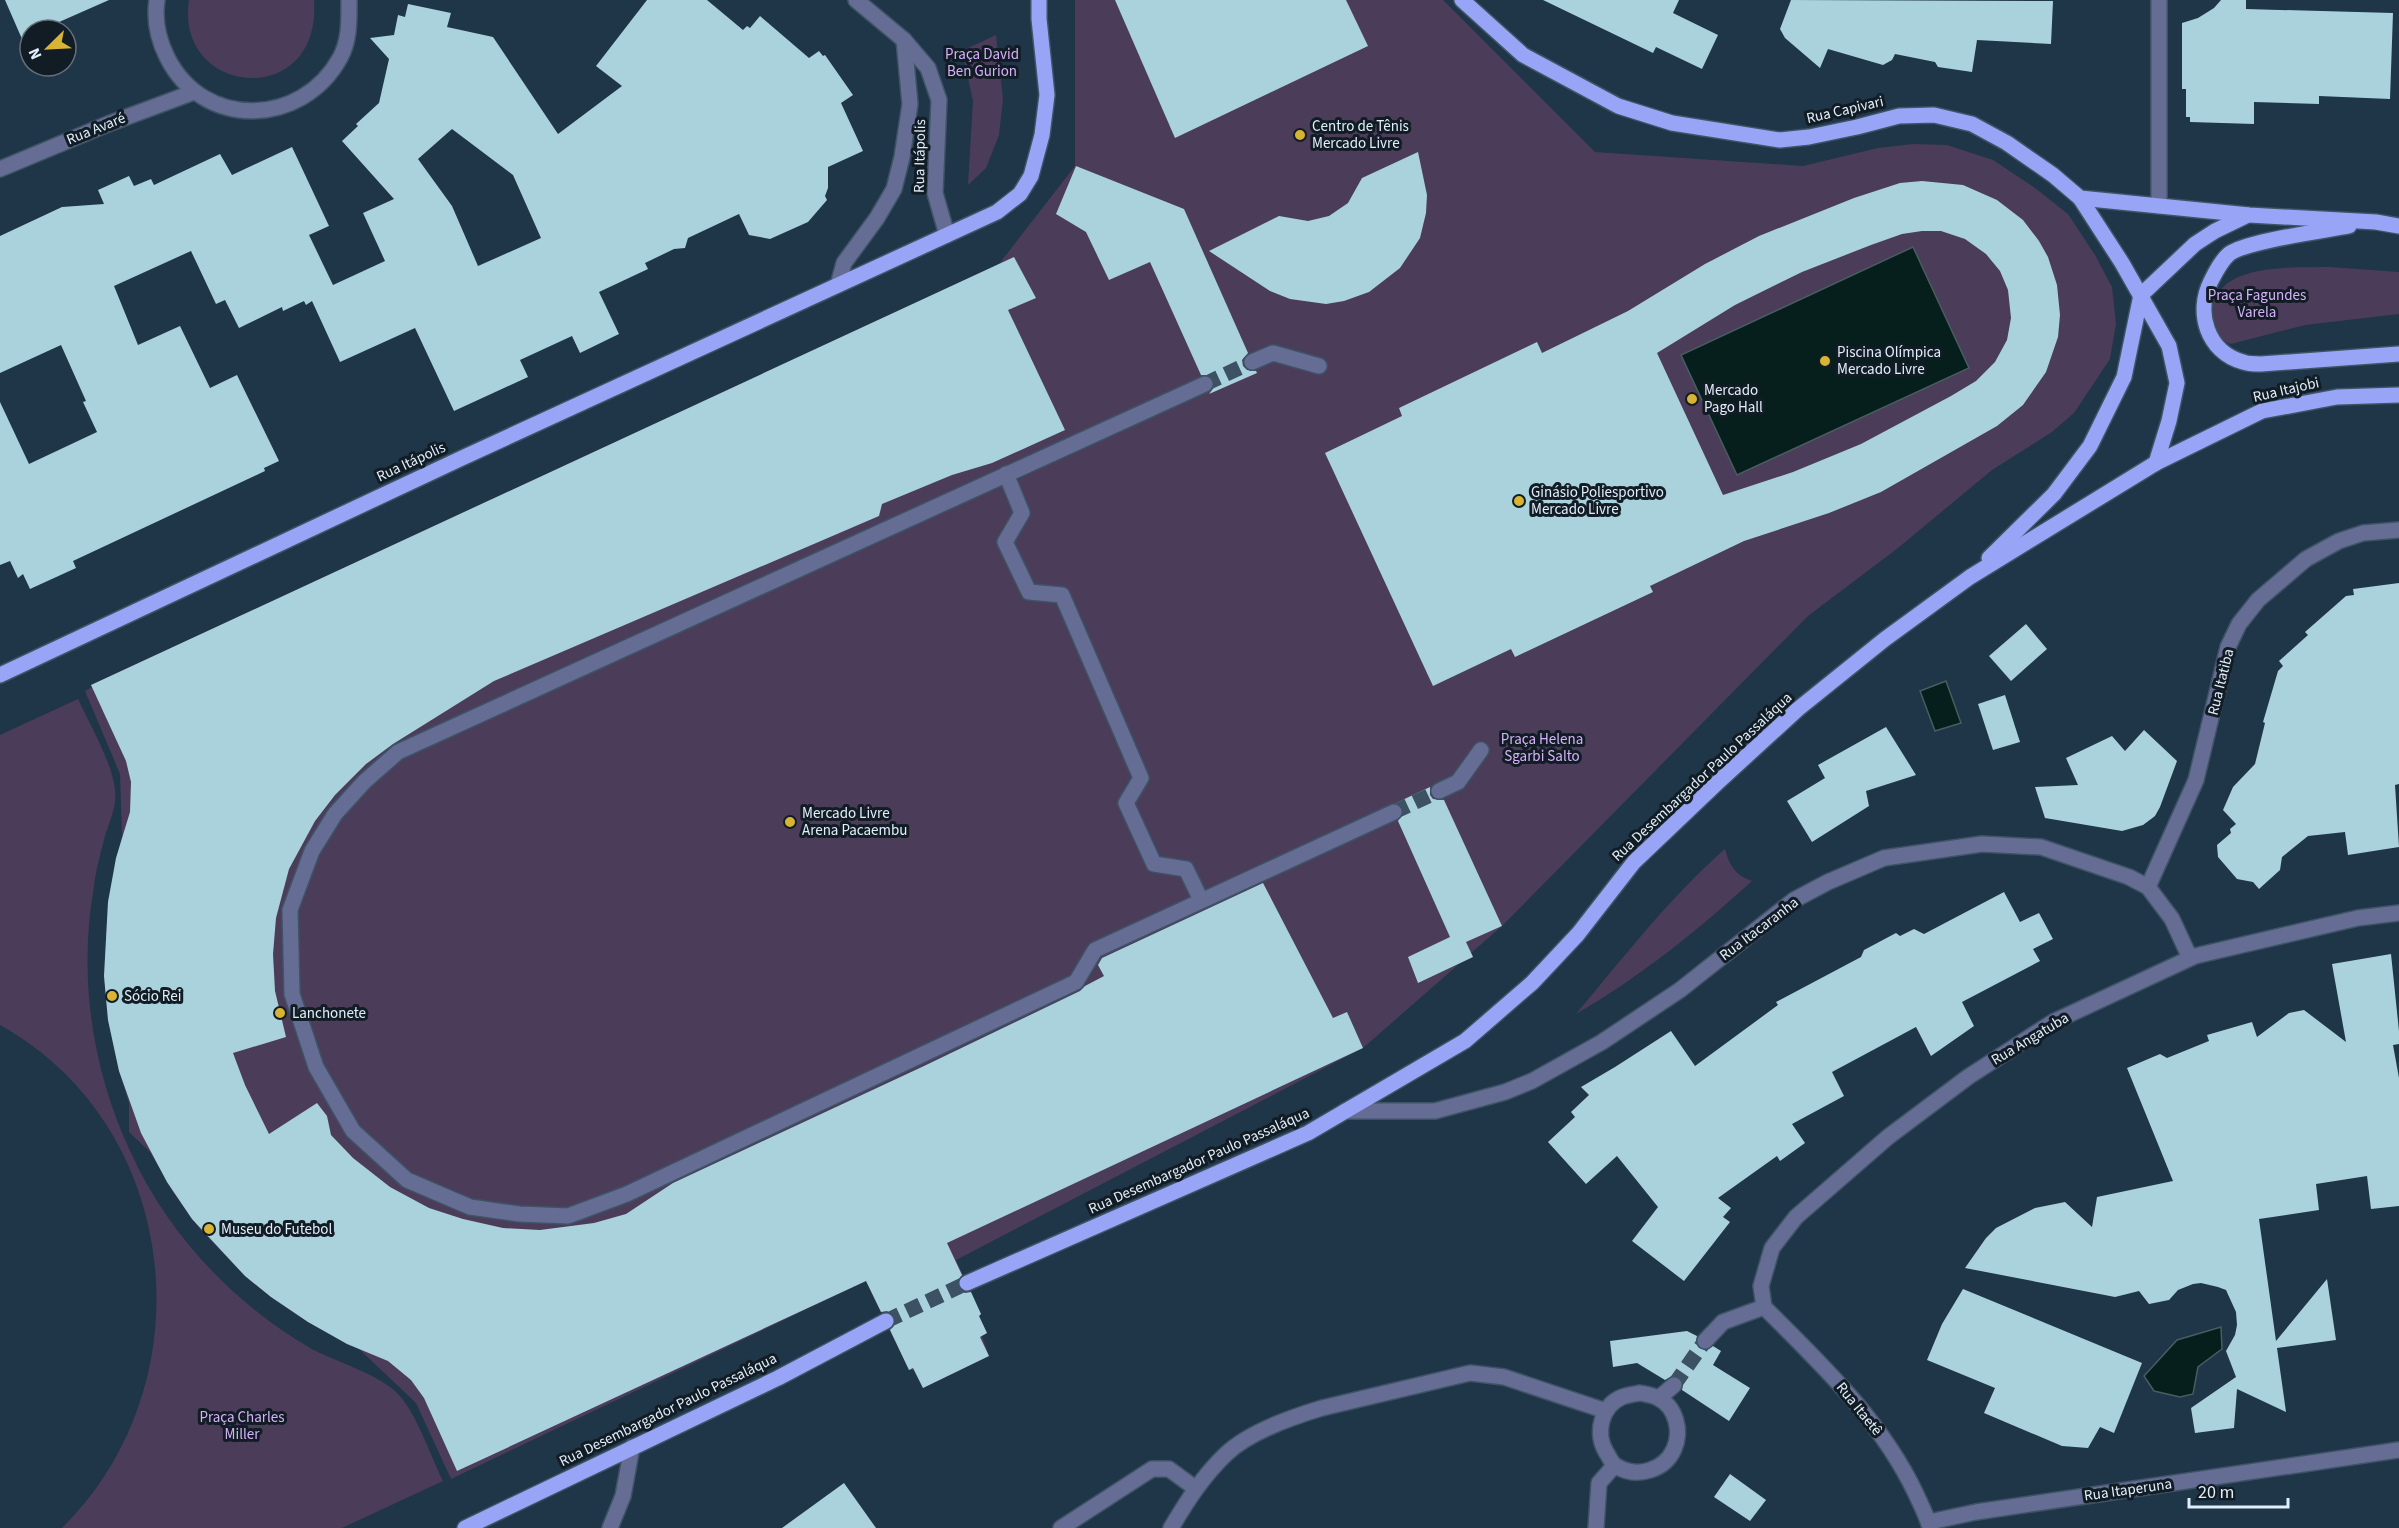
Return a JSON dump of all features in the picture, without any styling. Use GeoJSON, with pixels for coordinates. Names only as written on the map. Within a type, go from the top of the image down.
{"type":"FeatureCollection","features":[{"type":"Feature","properties":{"kind":"main road"},"geometry":{"type":"LineString","coordinates":[[947,235],[997,212],[1020,194],[1031,176],[1042,135],[1047,94],[1039,0]]}},
{"type":"Feature","properties":{"kind":"main road","name":"Rua Capivari"},"geometry":{"type":"LineString","coordinates":[[1462,0],[1523,55],[1618,106],[1672,123],[1780,140],[1809,137],[1899,116],[1934,115],[1972,124],[2007,143],[2080,198],[2141,295],[2169,346],[2176,383],[2169,421],[2156,463]]}},
{"type":"Feature","properties":{"kind":"main road"},"geometry":{"type":"LineString","coordinates":[[2080,198],[2249,215],[2376,222],[2399,226]]}},
{"type":"Feature","properties":{"kind":"main road"},"geometry":{"type":"LineString","coordinates":[[2141,295],[2195,244],[2215,231],[2249,215]]}},
{"type":"Feature","properties":{"kind":"main road"},"geometry":{"type":"LineString","coordinates":[[2376,222],[2248,246],[2230,253],[2207,288],[2203,302],[2203,318],[2212,339],[2224,353],[2243,362],[2261,364],[2399,354]]}},
{"type":"Feature","properties":{"kind":"main road","name":"Rua Itápolis"},"geometry":{"type":"LineString","coordinates":[[0,675],[462,458],[947,235]]}},
{"type":"Feature","properties":{"kind":"main road","name":"Rua Desembargador Paulo Passaláqua"},"geometry":{"type":"LineString","coordinates":[[1970,577],[2054,494],[2090,446],[2124,377],[2141,295]]}},
{"type":"Feature","properties":{"kind":"main road","name":"Rua Itajobi"},"geometry":{"type":"LineString","coordinates":[[2156,463],[2262,411],[2337,397],[2399,396]]}},
{"type":"Feature","properties":{"kind":"main road","name":"Rua Desembargador Paulo Passaláqua"},"geometry":{"type":"LineString","coordinates":[[967,1283],[1308,1133],[1466,1041],[1532,983],[1578,934],[1634,862],[1798,709],[1885,639],[1970,577],[2156,463]]}},
{"type":"Feature","properties":{"kind":"main road","name":"Rua Desembargador Paulo Passaláqua"},"geometry":{"type":"LineString","coordinates":[[465,1528],[778,1378],[886,1321]]}},
{"type":"Feature","properties":{"kind":"street"},"geometry":{"type":"LineString","coordinates":[[157,0],[155,11],[159,42],[173,70],[194,92],[218,105],[244,112],[271,111],[296,102],[322,83],[341,57],[350,26],[349,0]]}},
{"type":"Feature","properties":{"kind":"street","name":"Rua Itápolis"},"geometry":{"type":"LineString","coordinates":[[856,0],[904,40],[928,68],[939,100],[935,193],[947,235]]}},
{"type":"Feature","properties":{"kind":"street"},"geometry":{"type":"LineString","coordinates":[[2159,0],[2159,206]]}},
{"type":"Feature","properties":{"kind":"street","name":"Rua Itápolis"},"geometry":{"type":"LineString","coordinates":[[838,285],[844,263],[877,218],[894,189],[902,157],[910,104],[904,40]]}},
{"type":"Feature","properties":{"kind":"street","name":"Rua Avaré"},"geometry":{"type":"LineString","coordinates":[[0,169],[108,123],[194,92]]}},
{"type":"Feature","properties":{"kind":"street"},"geometry":{"type":"LineString","coordinates":[[1252,362],[1273,353],[1319,366]]}},
{"type":"Feature","properties":{"kind":"street"},"geometry":{"type":"LineString","coordinates":[[1205,384],[398,752],[364,782],[335,814],[312,851],[290,910],[292,994],[316,1066],[353,1131],[407,1180],[470,1207],[519,1214],[568,1216],[627,1194],[1076,982],[1095,950],[1394,812]]}},
{"type":"Feature","properties":{"kind":"street"},"geometry":{"type":"LineString","coordinates":[[1006,474],[1022,513],[1005,542],[1029,592],[1062,595],[1141,778],[1126,803],[1154,864],[1186,869],[1201,900]]}},
{"type":"Feature","properties":{"kind":"street","name":"Rua Itatiba"},"geometry":{"type":"LineString","coordinates":[[2148,887],[2196,780],[2228,647],[2240,624],[2258,600],[2306,559],[2362,533],[2399,530]]}},
{"type":"Feature","properties":{"kind":"street"},"geometry":{"type":"LineString","coordinates":[[1440,791],[1458,782],[1481,750]]}},
{"type":"Feature","properties":{"kind":"street","name":"Rua Itacaranha"},"geometry":{"type":"LineString","coordinates":[[1346,1111],[1435,1111],[1505,1092],[1532,1081],[1602,1042],[1680,990],[1794,900],[1828,882],[1884,858],[1982,844],[2041,847],[2129,877],[2148,887],[2172,920],[2190,958]]}},
{"type":"Feature","properties":{"kind":"street","name":"Rua Angatuba"},"geometry":{"type":"LineString","coordinates":[[1764,1307],[1761,1286],[1772,1248],[1796,1217],[1887,1137],[1968,1077],[2053,1022],[2190,958],[2358,918],[2399,913]]}},
{"type":"Feature","properties":{"kind":"street"},"geometry":{"type":"LineString","coordinates":[[1705,1341],[1724,1322],[1764,1307]]}},
{"type":"Feature","properties":{"kind":"street","name":"Rua Itaetê"},"geometry":{"type":"LineString","coordinates":[[1764,1307],[1823,1366],[1874,1423],[1906,1473],[1929,1525]]}},
{"type":"Feature","properties":{"kind":"street"},"geometry":{"type":"LineString","coordinates":[[1171,1528],[1195,1488],[1227,1452],[1251,1437],[1302,1414],[1470,1373],[1504,1377],[1606,1411]]}},
{"type":"Feature","properties":{"kind":"street"},"geometry":{"type":"LineString","coordinates":[[1659,1398],[1674,1384]]}},
{"type":"Feature","properties":{"kind":"street"},"geometry":{"type":"LineString","coordinates":[[1640,1393],[1659,1398],[1675,1415],[1679,1438],[1670,1459],[1651,1471],[1628,1471],[1614,1466],[1601,1443],[1600,1427],[1606,1411],[1621,1397],[1640,1393]]}},
{"type":"Feature","properties":{"kind":"street"},"geometry":{"type":"LineString","coordinates":[[610,1528],[623,1496],[632,1448]]}},
{"type":"Feature","properties":{"kind":"street","name":"Rua Itaperuna"},"geometry":{"type":"LineString","coordinates":[[1929,1525],[1976,1512],[2399,1450]]}},
{"type":"Feature","properties":{"kind":"street"},"geometry":{"type":"LineString","coordinates":[[1596,1528],[1599,1483],[1614,1466]]}},
{"type":"Feature","properties":{"kind":"street"},"geometry":{"type":"LineString","coordinates":[[1061,1528],[1152,1469],[1169,1469],[1195,1488]]}},
{"type":"Feature","properties":{"kind":"green space"},"geometry":{"type":"Polygon","coordinates":[[[189,0],[314,0],[310,36],[296,60],[274,74],[249,78],[224,72],[203,57],[190,32],[189,0]]]}},
{"type":"Feature","properties":{"kind":"green space","name":"Mercado Livre Arena Pacaembu"},"geometry":{"type":"Polygon","coordinates":[[[1075,0],[1443,0],[1595,152],[1803,166],[1878,148],[1913,144],[1947,145],[1993,160],[2035,188],[2068,214],[2095,255],[2112,287],[2116,324],[2110,359],[2074,413],[2052,432],[1992,470],[1898,548],[1808,616],[1502,926],[1471,953],[1473,957],[1459,964],[1363,1048],[956,1260],[981,1314],[979,1316],[987,1333],[982,1336],[989,1356],[923,1388],[914,1370],[909,1370],[866,1281],[451,1479],[416,1403],[358,1348],[308,1322],[245,1276],[199,1228],[173,1192],[150,1152],[129,1132],[129,1103],[119,1071],[108,1020],[104,976],[108,902],[122,835],[120,774],[85,691],[92,687],[91,685],[999,264],[1075,166],[1075,0]]]}},
{"type":"Feature","properties":{"kind":"green space","name":"Praça David Ben Gurion"},"geometry":{"type":"Polygon","coordinates":[[[996,35],[1003,99],[999,135],[986,168],[968,185],[973,101],[962,51],[996,35]]]}},
{"type":"Feature","properties":{"kind":"green space","name":"Praça Fagundes Varela"},"geometry":{"type":"Polygon","coordinates":[[[2329,267],[2399,272],[2399,314],[2305,325],[2231,344],[2215,332],[2212,324],[2214,301],[2223,287],[2237,278],[2274,269],[2329,267]]]}},
{"type":"Feature","properties":{"kind":"green space","name":"Praça Charles Miller"},"geometry":{"type":"Polygon","coordinates":[[[78,699],[110,768],[115,790],[114,807],[96,873],[89,920],[88,989],[98,1056],[107,1089],[131,1153],[164,1211],[184,1238],[229,1288],[282,1330],[310,1348],[369,1374],[398,1394],[417,1423],[443,1481],[342,1528],[62,1528],[109,1469],[140,1403],[155,1332],[154,1261],[139,1191],[107,1126],[61,1070],[0,1025],[0,735],[78,699]]]}},
{"type":"Feature","properties":{"kind":"green space"},"geometry":{"type":"Polygon","coordinates":[[[1725,849],[1734,869],[1752,881],[1667,952],[1623,985],[1576,1014],[1666,908],[1725,849]]]}},
{"type":"Feature","properties":{"kind":"shaded area","name":"Piscina Olímpica Mercado Livre"},"geometry":{"type":"Polygon","coordinates":[[[1913,247],[1969,368],[1737,475],[1681,355],[1913,247]]]}},
{"type":"Feature","properties":{"kind":"shaded area"},"geometry":{"type":"Polygon","coordinates":[[[1946,681],[1961,723],[1935,731],[1920,691],[1946,681]]]}},
{"type":"Feature","properties":{"kind":"shaded area"},"geometry":{"type":"Polygon","coordinates":[[[2221,1327],[2222,1349],[2198,1367],[2193,1394],[2180,1397],[2154,1391],[2144,1376],[2177,1340],[2221,1327]]]}},
{"type":"Feature","properties":{"kind":"building"},"geometry":{"type":"Polygon","coordinates":[[[5,0],[109,0],[68,18],[18,18],[18,30],[5,0]]]}},
{"type":"Feature","properties":{"kind":"building"},"geometry":{"type":"Polygon","coordinates":[[[647,0],[707,0],[743,30],[747,26],[750,28],[760,16],[809,58],[819,51],[823,56],[825,55],[853,95],[841,103],[863,151],[828,167],[828,188],[825,196],[827,200],[808,222],[770,239],[749,235],[739,214],[688,238],[685,248],[674,249],[645,263],[648,269],[599,292],[619,334],[580,353],[572,336],[520,360],[528,377],[454,411],[415,328],[340,362],[312,301],[306,305],[304,301],[283,311],[282,307],[239,328],[225,300],[216,304],[191,251],[114,286],[138,345],[180,326],[210,388],[237,375],[279,461],[264,468],[265,471],[73,561],[76,568],[30,589],[23,574],[18,578],[10,561],[0,565],[0,402],[29,464],[97,432],[61,345],[0,373],[0,236],[62,207],[104,204],[98,190],[129,176],[134,186],[151,179],[154,185],[220,154],[232,175],[292,147],[329,226],[309,235],[333,285],[385,261],[363,213],[394,199],[342,141],[358,126],[356,124],[379,103],[389,59],[370,38],[394,35],[398,15],[405,17],[408,4],[451,13],[447,27],[493,37],[558,134],[622,86],[596,66],[647,0]],[[452,129],[418,159],[452,206],[478,266],[541,238],[513,175],[452,129]]]}},
{"type":"Feature","properties":{"kind":"building","name":"Centro de Tênis Mercado Livre"},"geometry":{"type":"Polygon","coordinates":[[[1115,0],[1346,0],[1368,46],[1175,138],[1115,0]]]}},
{"type":"Feature","properties":{"kind":"building"},"geometry":{"type":"Polygon","coordinates":[[[1543,0],[1679,0],[1673,13],[1718,35],[1702,69],[1656,47],[1653,53],[1543,0]]]}},
{"type":"Feature","properties":{"kind":"building"},"geometry":{"type":"Polygon","coordinates":[[[1791,0],[2053,1],[2051,44],[1977,40],[1972,72],[1938,67],[1935,62],[1895,54],[1892,60],[1883,65],[1828,49],[1820,68],[1785,38],[1780,29],[1791,0]]]}},
{"type":"Feature","properties":{"kind":"building"},"geometry":{"type":"Polygon","coordinates":[[[2221,0],[2246,0],[2246,9],[2393,13],[2390,99],[2319,96],[2319,104],[2254,102],[2254,124],[2190,122],[2190,117],[2186,117],[2186,89],[2182,89],[2182,23],[2198,18],[2214,8],[2221,0]]]}},
{"type":"Feature","properties":{"kind":"building"},"geometry":{"type":"Polygon","coordinates":[[[1418,152],[1427,195],[1426,213],[1420,238],[1400,268],[1369,292],[1344,301],[1326,304],[1290,299],[1270,291],[1209,251],[1279,216],[1308,221],[1329,216],[1348,203],[1362,178],[1418,152]]]}},
{"type":"Feature","properties":{"kind":"building"},"geometry":{"type":"Polygon","coordinates":[[[1076,166],[1184,209],[1248,353],[1242,360],[1243,366],[1257,373],[1209,394],[1215,386],[1214,381],[1210,376],[1201,375],[1150,262],[1109,280],[1086,232],[1056,214],[1076,166]]]}},
{"type":"Feature","properties":{"kind":"building","name":"Ginásio Poliesportivo Mercado Livre"},"geometry":{"type":"Polygon","coordinates":[[[1922,181],[1963,185],[1997,200],[2023,220],[2048,257],[2057,285],[2060,315],[2058,337],[2046,372],[2023,405],[1997,426],[1881,492],[1829,513],[1744,541],[1650,586],[1653,592],[1515,657],[1511,649],[1433,686],[1325,453],[1402,416],[1399,408],[1537,342],[1542,353],[1628,311],[1705,264],[1759,236],[1854,198],[1900,183],[1922,181]],[[1941,231],[1902,234],[1802,272],[1735,305],[1657,353],[1723,495],[1793,472],[1861,444],[1976,381],[1995,362],[2007,340],[2011,318],[2008,290],[2000,271],[1986,254],[1965,239],[1941,231]]]}},
{"type":"Feature","properties":{"kind":"building"},"geometry":{"type":"Polygon","coordinates":[[[1014,257],[1036,298],[1008,310],[1065,430],[992,463],[952,475],[882,504],[879,516],[494,681],[393,744],[366,764],[335,795],[315,821],[289,869],[276,918],[273,954],[275,991],[286,1037],[233,1053],[245,1085],[269,1134],[317,1103],[327,1116],[331,1135],[353,1158],[390,1187],[429,1208],[503,1228],[540,1230],[594,1223],[626,1214],[673,1183],[1080,991],[1104,976],[1098,965],[1102,958],[1263,883],[1333,1018],[1347,1012],[1363,1048],[947,1243],[962,1275],[957,1281],[958,1287],[965,1293],[971,1292],[981,1314],[979,1316],[987,1333],[980,1337],[989,1356],[923,1388],[913,1368],[909,1370],[890,1330],[894,1326],[894,1316],[887,1311],[881,1312],[866,1281],[457,1471],[424,1398],[411,1380],[388,1361],[347,1344],[308,1322],[245,1276],[192,1219],[167,1182],[141,1133],[119,1071],[108,1020],[104,976],[108,902],[116,858],[130,812],[131,782],[126,761],[91,685],[1014,257]]]}},
{"type":"Feature","properties":{"kind":"building"},"geometry":{"type":"Polygon","coordinates":[[[2399,583],[2399,784],[2395,785],[2399,847],[2348,855],[2345,832],[2308,836],[2282,857],[2280,870],[2259,889],[2253,882],[2237,879],[2218,857],[2217,845],[2231,833],[2230,829],[2236,824],[2223,810],[2233,787],[2255,764],[2265,723],[2263,722],[2278,671],[2283,666],[2279,661],[2308,635],[2305,632],[2346,596],[2354,595],[2353,589],[2399,583]]]}},
{"type":"Feature","properties":{"kind":"building"},"geometry":{"type":"Polygon","coordinates":[[[2026,624],[2047,649],[2011,681],[1989,656],[2026,624]]]}},
{"type":"Feature","properties":{"kind":"building"},"geometry":{"type":"Polygon","coordinates":[[[2005,695],[2020,742],[1993,750],[1978,704],[2005,695]]]}},
{"type":"Feature","properties":{"kind":"building"},"geometry":{"type":"Polygon","coordinates":[[[1886,727],[1916,775],[1866,791],[1869,806],[1812,842],[1787,801],[1825,778],[1818,765],[1886,727]]]}},
{"type":"Feature","properties":{"kind":"building"},"geometry":{"type":"Polygon","coordinates":[[[2144,730],[2177,761],[2155,816],[2143,825],[2122,831],[2045,818],[2035,787],[2078,785],[2066,758],[2112,736],[2125,751],[2144,730]]]}},
{"type":"Feature","properties":{"kind":"building"},"geometry":{"type":"Polygon","coordinates":[[[1430,787],[1430,795],[1433,799],[1444,800],[1502,926],[1466,942],[1473,957],[1418,983],[1408,957],[1450,937],[1398,821],[1404,812],[1403,807],[1396,803],[1430,787]]]}},
{"type":"Feature","properties":{"kind":"building"},"geometry":{"type":"Polygon","coordinates":[[[2004,892],[2020,922],[2039,913],[2053,939],[2033,949],[2040,961],[1962,1002],[1974,1026],[1931,1056],[1916,1027],[1832,1072],[1844,1096],[1792,1124],[1805,1143],[1780,1161],[1777,1156],[1718,1198],[1731,1208],[1723,1217],[1730,1222],[1684,1281],[1632,1241],[1658,1207],[1617,1156],[1586,1184],[1548,1142],[1575,1117],[1571,1112],[1589,1095],[1581,1087],[1671,1031],[1695,1066],[1778,1005],[1776,1002],[1861,957],[1864,950],[1896,933],[1900,936],[1914,929],[1924,934],[2004,892]]]}},
{"type":"Feature","properties":{"kind":"building"},"geometry":{"type":"Polygon","coordinates":[[[2391,954],[2399,1031],[2399,1044],[2393,1045],[2399,1078],[2399,1206],[2371,1209],[2367,1176],[2316,1184],[2319,1210],[2259,1219],[2276,1341],[2327,1279],[2336,1340],[2277,1348],[2286,1412],[2237,1389],[2234,1428],[2195,1433],[2191,1408],[2236,1377],[2226,1351],[2235,1335],[2236,1312],[2226,1290],[2201,1283],[2193,1284],[2178,1290],[2169,1300],[2149,1304],[2139,1291],[2115,1297],[1965,1268],[1996,1228],[2035,1208],[2065,1202],[2092,1227],[2097,1197],[2173,1181],[2127,1068],[2160,1054],[2167,1058],[2209,1041],[2207,1035],[2252,1022],[2257,1037],[2289,1013],[2304,1010],[2346,1042],[2332,964],[2391,954]]]}},
{"type":"Feature","properties":{"kind":"building"},"geometry":{"type":"Polygon","coordinates":[[[1963,1289],[2142,1363],[2114,1433],[2100,1427],[2088,1448],[2062,1446],[1984,1413],[1995,1388],[1927,1360],[1942,1324],[1963,1289]]]}},
{"type":"Feature","properties":{"kind":"building"},"geometry":{"type":"Polygon","coordinates":[[[1687,1331],[1697,1336],[1696,1343],[1699,1348],[1707,1350],[1713,1346],[1721,1351],[1713,1365],[1750,1388],[1729,1421],[1682,1390],[1683,1383],[1678,1376],[1665,1380],[1637,1363],[1613,1367],[1610,1341],[1687,1331]]]}},
{"type":"Feature","properties":{"kind":"building"},"geometry":{"type":"Polygon","coordinates":[[[1730,1474],[1766,1500],[1750,1521],[1714,1497],[1730,1474]]]}},
{"type":"Feature","properties":{"kind":"building"},"geometry":{"type":"Polygon","coordinates":[[[844,1483],[876,1528],[782,1528],[844,1483]]]}},
{"type":"Feature","properties":{"kind":"tunnel"},"geometry":{"type":"LineString","coordinates":[[1205,384],[1252,362]]}},
{"type":"Feature","properties":{"kind":"tunnel"},"geometry":{"type":"LineString","coordinates":[[1394,812],[1439,791]]}},
{"type":"Feature","properties":{"kind":"tunnel"},"geometry":{"type":"LineString","coordinates":[[886,1321],[967,1283]]}},
{"type":"Feature","properties":{"kind":"tunnel"},"geometry":{"type":"LineString","coordinates":[[1674,1385],[1705,1341]]}},
{"type":"Feature","properties":{"kind":"place","name":"Centro de Tênis Mercado Livre"},"geometry":{"type":"Point","coordinates":[1300,135]}},
{"type":"Feature","properties":{"kind":"place","name":"Piscina Olímpica Mercado Livre"},"geometry":{"type":"Point","coordinates":[1825,361]}},
{"type":"Feature","properties":{"kind":"place","name":"Mercado Pago Hall"},"geometry":{"type":"Point","coordinates":[1692,399]}},
{"type":"Feature","properties":{"kind":"place","name":"Ginásio Poliesportivo Mercado Livre"},"geometry":{"type":"Point","coordinates":[1519,501]}},
{"type":"Feature","properties":{"kind":"place","name":"Mercado Livre Arena Pacaembu"},"geometry":{"type":"Point","coordinates":[790,822]}},
{"type":"Feature","properties":{"kind":"place","name":"Sócio Rei"},"geometry":{"type":"Point","coordinates":[112,996]}},
{"type":"Feature","properties":{"kind":"place","name":"Lanchonete"},"geometry":{"type":"Point","coordinates":[280,1013]}},
{"type":"Feature","properties":{"kind":"place","name":"Museu do Futebol"},"geometry":{"type":"Point","coordinates":[209,1229]}},
{"type":"Feature","properties":{"kind":"park label","name":"Praça Helena Sgarbi Salto"},"geometry":{"type":"Point","coordinates":[1542,748]}}]}
